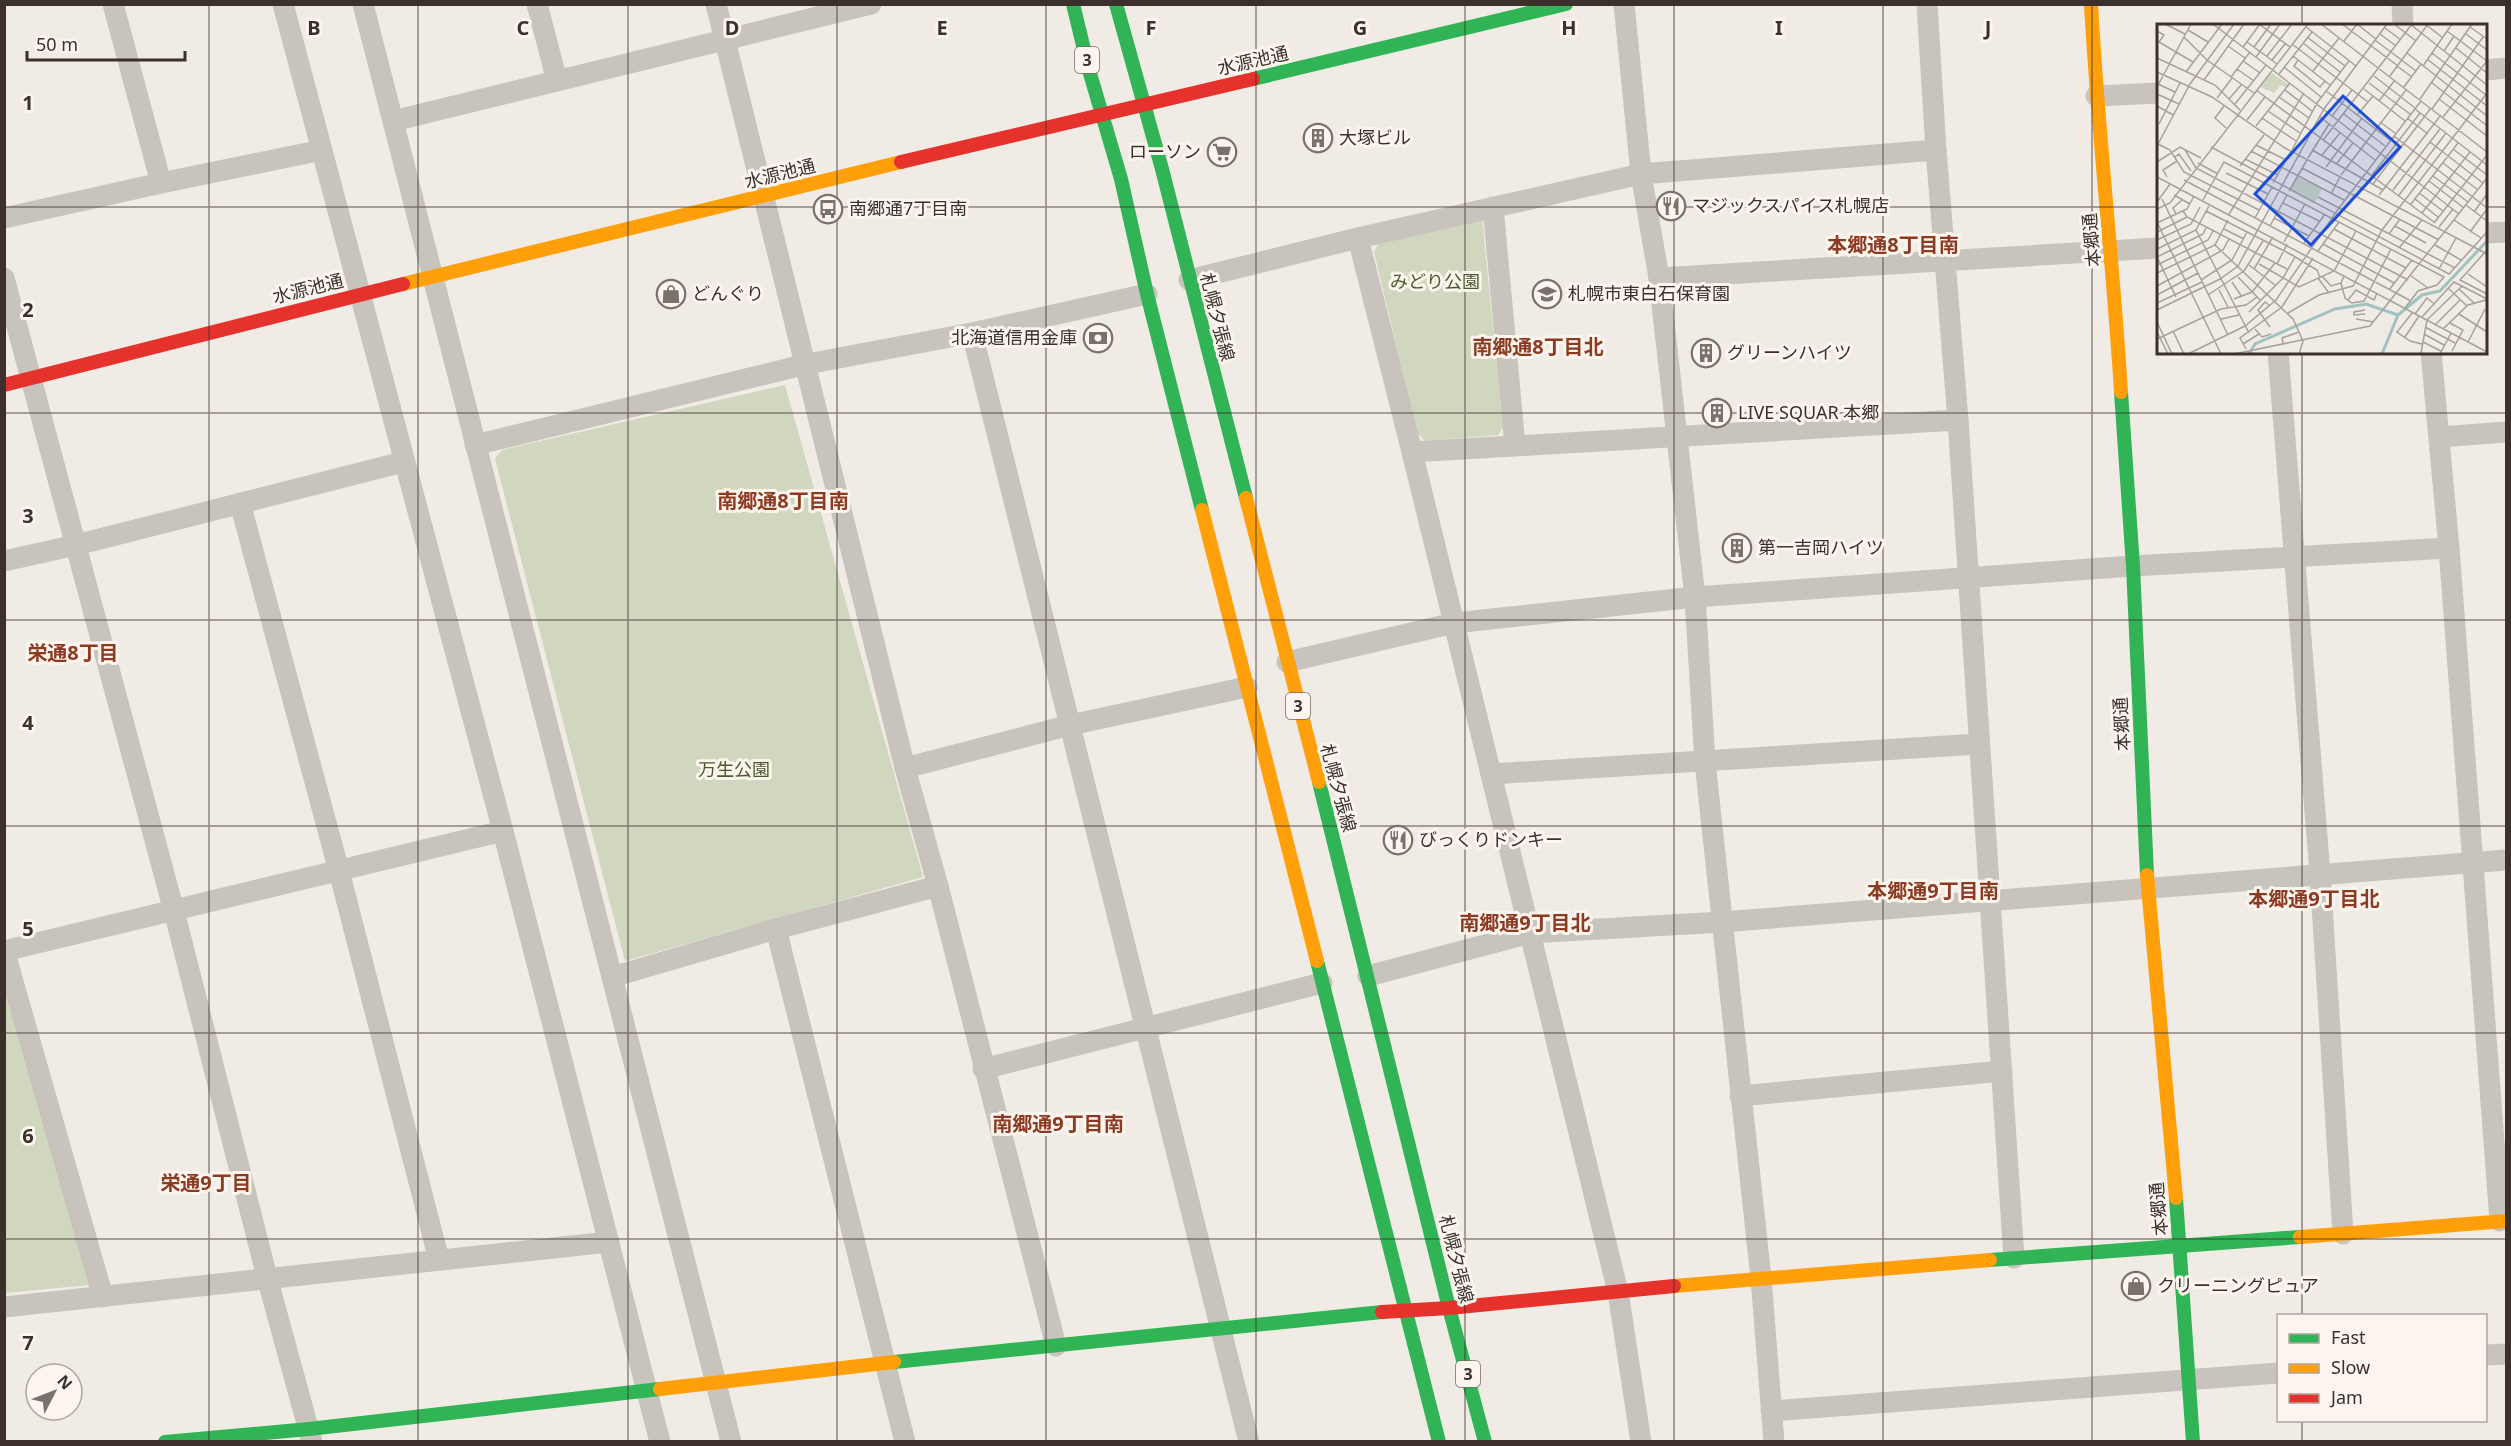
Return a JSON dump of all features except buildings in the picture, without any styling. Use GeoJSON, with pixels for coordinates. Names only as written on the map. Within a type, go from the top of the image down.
{"type":"FeatureCollection","features":[{"type":"Feature","properties":{"kind":"street"},"geometry":{"type":"LineString","coordinates":[[113,4],[161,183]]}},
{"type":"Feature","properties":{"kind":"street"},"geometry":{"type":"LineString","coordinates":[[283,4],[364,294],[403,462],[650,1389],[660,1442]]}},
{"type":"Feature","properties":{"kind":"street"},"geometry":{"type":"LineString","coordinates":[[363,4],[731,1442]]}},
{"type":"Feature","properties":{"kind":"street"},"geometry":{"type":"LineString","coordinates":[[537,4],[557,81]]}},
{"type":"Feature","properties":{"kind":"street"},"geometry":{"type":"LineString","coordinates":[[716,4],[807,364],[905,768],[938,886],[983,1069],[1056,1346]]}},
{"type":"Feature","properties":{"kind":"street"},"geometry":{"type":"LineString","coordinates":[[393,121],[870,4]]}},
{"type":"Feature","properties":{"kind":"street","name":"3"},"geometry":{"type":"LineString","coordinates":[[1074,4],[1089,70],[1104,114],[1147,294],[1438,1442]]}},
{"type":"Feature","properties":{"kind":"street","name":"札幌夕張線"},"geometry":{"type":"LineString","coordinates":[[1116,4],[1145,105],[1368,976],[1449,1308],[1485,1442]]}},
{"type":"Feature","properties":{"kind":"street","name":"水源池通"},"geometry":{"type":"LineString","coordinates":[[4,385],[364,294],[1566,4]]}},
{"type":"Feature","properties":{"kind":"street"},"geometry":{"type":"LineString","coordinates":[[1624,4],[1641,174],[1659,278],[1695,597],[1705,762],[1761,1278],[1774,1442]]}},
{"type":"Feature","properties":{"kind":"street"},"geometry":{"type":"LineString","coordinates":[[1927,4],[1936,150],[1958,420],[2014,1258]]}},
{"type":"Feature","properties":{"kind":"street","name":"本郷通"},"geometry":{"type":"LineString","coordinates":[[2091,4],[2096,96],[2112,252],[2133,566],[2148,887],[2181,1246],[2187,1381],[2193,1442]]}},
{"type":"Feature","properties":{"kind":"street"},"geometry":{"type":"LineString","coordinates":[[2402,4],[2403,24]]}},
{"type":"Feature","properties":{"kind":"street"},"geometry":{"type":"LineString","coordinates":[[2487,70],[2506,68]]}},
{"type":"Feature","properties":{"kind":"street"},"geometry":{"type":"LineString","coordinates":[[2096,96],[2157,93]]}},
{"type":"Feature","properties":{"kind":"street"},"geometry":{"type":"LineString","coordinates":[[4,218],[322,150]]}},
{"type":"Feature","properties":{"kind":"street"},"geometry":{"type":"LineString","coordinates":[[1189,280],[1358,238],[1641,174],[1936,150]]}},
{"type":"Feature","properties":{"kind":"street"},"geometry":{"type":"LineString","coordinates":[[1493,207],[1515,446]]}},
{"type":"Feature","properties":{"kind":"street"},"geometry":{"type":"LineString","coordinates":[[2487,233],[2506,232]]}},
{"type":"Feature","properties":{"kind":"street"},"geometry":{"type":"LineString","coordinates":[[1358,238],[1618,1292],[1641,1442]]}},
{"type":"Feature","properties":{"kind":"street"},"geometry":{"type":"LineString","coordinates":[[1659,278],[2157,248]]}},
{"type":"Feature","properties":{"kind":"street"},"geometry":{"type":"LineString","coordinates":[[4,278],[174,911],[268,1281],[310,1435]]}},
{"type":"Feature","properties":{"kind":"street"},"geometry":{"type":"LineString","coordinates":[[475,446],[807,364],[972,333],[1147,294]]}},
{"type":"Feature","properties":{"kind":"street"},"geometry":{"type":"LineString","coordinates":[[972,333],[1249,1442]]}},
{"type":"Feature","properties":{"kind":"street"},"geometry":{"type":"LineString","coordinates":[[2278,354],[2320,874],[2343,1234]]}},
{"type":"Feature","properties":{"kind":"street"},"geometry":{"type":"LineString","coordinates":[[165,1442],[310,1435],[650,1389],[884,1362],[1405,1310],[1449,1308],[1761,1278],[2503,1221],[2431,354]]}},
{"type":"Feature","properties":{"kind":"street"},"geometry":{"type":"LineString","coordinates":[[1412,452],[1958,420]]}},
{"type":"Feature","properties":{"kind":"street"},"geometry":{"type":"LineString","coordinates":[[2439,437],[2506,432]]}},
{"type":"Feature","properties":{"kind":"street"},"geometry":{"type":"LineString","coordinates":[[4,561],[76,546],[403,462]]}},
{"type":"Feature","properties":{"kind":"street"},"geometry":{"type":"LineString","coordinates":[[240,503],[339,871],[439,1260]]}},
{"type":"Feature","properties":{"kind":"street"},"geometry":{"type":"LineString","coordinates":[[1287,662],[1454,623],[1695,597],[2133,566],[2449,548]]}},
{"type":"Feature","properties":{"kind":"street"},"geometry":{"type":"LineString","coordinates":[[905,768],[1070,725],[1247,687]]}},
{"type":"Feature","properties":{"kind":"street"},"geometry":{"type":"LineString","coordinates":[[1491,774],[1979,744]]}},
{"type":"Feature","properties":{"kind":"street"},"geometry":{"type":"LineString","coordinates":[[103,1297],[5,951],[503,831]]}},
{"type":"Feature","properties":{"kind":"street"},"geometry":{"type":"LineString","coordinates":[[1368,976],[1530,933],[1722,922],[2506,860]]}},
{"type":"Feature","properties":{"kind":"street"},"geometry":{"type":"LineString","coordinates":[[612,977],[776,929],[938,886]]}},
{"type":"Feature","properties":{"kind":"street"},"geometry":{"type":"LineString","coordinates":[[776,929],[905,1442]]}},
{"type":"Feature","properties":{"kind":"street"},"geometry":{"type":"LineString","coordinates":[[983,1069],[1322,983]]}},
{"type":"Feature","properties":{"kind":"street"},"geometry":{"type":"LineString","coordinates":[[1740,1096],[2002,1071]]}},
{"type":"Feature","properties":{"kind":"street"},"geometry":{"type":"LineString","coordinates":[[4,1307],[268,1281],[609,1242]]}},
{"type":"Feature","properties":{"kind":"street"},"geometry":{"type":"LineString","coordinates":[[2487,1355],[2506,1354]]}},
{"type":"Feature","properties":{"kind":"street"},"geometry":{"type":"LineString","coordinates":[[1771,1411],[2277,1373]]}},
{"type":"Feature","properties":{"kind":"green space","name":"みどり公園"},"geometry":{"type":"Polygon","coordinates":[[[1482,217],[1503,428],[1498,435],[1425,441],[1417,433],[1374,252],[1381,238],[1482,217]]]}},
{"type":"Feature","properties":{"kind":"green space","name":"万生公園"},"geometry":{"type":"Polygon","coordinates":[[[785,385],[923,877],[625,961],[495,459],[502,450],[785,385]]]}},
{"type":"Feature","properties":{"kind":"green space"},"geometry":{"type":"Polygon","coordinates":[[[4,982],[90,1285],[5,1293],[4,982]]]}},
{"type":"Feature","properties":{"kind":"traffic: fast"},"geometry":{"type":"LineString","coordinates":[[1073,4],[1089,70],[1121,179],[1147,294],[1202,510]]}},
{"type":"Feature","properties":{"kind":"traffic: fast"},"geometry":{"type":"LineString","coordinates":[[1116,4],[1162,169],[1246,498]]}},
{"type":"Feature","properties":{"kind":"traffic: fast"},"geometry":{"type":"LineString","coordinates":[[1253,79],[1566,4]]}},
{"type":"Feature","properties":{"kind":"traffic: fast"},"geometry":{"type":"LineString","coordinates":[[2121,392],[2133,566],[2147,875]]}},
{"type":"Feature","properties":{"kind":"traffic: fast"},"geometry":{"type":"LineString","coordinates":[[1319,782],[1449,1308],[1485,1442]]}},
{"type":"Feature","properties":{"kind":"traffic: fast"},"geometry":{"type":"LineString","coordinates":[[1317,961],[1439,1442]]}},
{"type":"Feature","properties":{"kind":"traffic: fast"},"geometry":{"type":"LineString","coordinates":[[2176,1198],[2193,1442]]}},
{"type":"Feature","properties":{"kind":"traffic: fast"},"geometry":{"type":"LineString","coordinates":[[1990,1260],[2300,1237]]}},
{"type":"Feature","properties":{"kind":"traffic: fast"},"geometry":{"type":"LineString","coordinates":[[894,1362],[1382,1312]]}},
{"type":"Feature","properties":{"kind":"traffic: fast"},"geometry":{"type":"LineString","coordinates":[[165,1442],[309,1429],[660,1389]]}},
{"type":"Feature","properties":{"kind":"traffic: slow"},"geometry":{"type":"LineString","coordinates":[[2091,4],[2121,392]]}},
{"type":"Feature","properties":{"kind":"traffic: slow"},"geometry":{"type":"LineString","coordinates":[[403,284],[901,162]]}},
{"type":"Feature","properties":{"kind":"traffic: slow"},"geometry":{"type":"LineString","coordinates":[[1246,498],[1319,782]]}},
{"type":"Feature","properties":{"kind":"traffic: slow"},"geometry":{"type":"LineString","coordinates":[[1202,510],[1317,961]]}},
{"type":"Feature","properties":{"kind":"traffic: slow"},"geometry":{"type":"LineString","coordinates":[[2147,875],[2176,1198]]}},
{"type":"Feature","properties":{"kind":"traffic: slow"},"geometry":{"type":"LineString","coordinates":[[2300,1237],[2506,1221]]}},
{"type":"Feature","properties":{"kind":"traffic: slow"},"geometry":{"type":"LineString","coordinates":[[1674,1286],[1990,1260]]}},
{"type":"Feature","properties":{"kind":"traffic: slow"},"geometry":{"type":"LineString","coordinates":[[660,1389],[894,1362]]}},
{"type":"Feature","properties":{"kind":"traffic: jam"},"geometry":{"type":"LineString","coordinates":[[901,162],[1253,79]]}},
{"type":"Feature","properties":{"kind":"traffic: jam"},"geometry":{"type":"LineString","coordinates":[[4,385],[403,284]]}},
{"type":"Feature","properties":{"kind":"traffic: jam"},"geometry":{"type":"LineString","coordinates":[[1382,1312],[1449,1308],[1674,1286]]}},
{"type":"Feature","properties":{"kind":"place","name":"大塚ビル"},"geometry":{"type":"Point","coordinates":[1318,138]}},
{"type":"Feature","properties":{"kind":"place","name":"ローソン"},"geometry":{"type":"Point","coordinates":[1222,152]}},
{"type":"Feature","properties":{"kind":"place","name":"マジックスパイス札幌店"},"geometry":{"type":"Point","coordinates":[1671,206]}},
{"type":"Feature","properties":{"kind":"place","name":"南郷通7丁目南"},"geometry":{"type":"Point","coordinates":[828,209]}},
{"type":"Feature","properties":{"kind":"place","name":"どんぐり"},"geometry":{"type":"Point","coordinates":[671,294]}},
{"type":"Feature","properties":{"kind":"place","name":"札幌市東白石保育園"},"geometry":{"type":"Point","coordinates":[1547,294]}},
{"type":"Feature","properties":{"kind":"place","name":"北海道信用金庫"},"geometry":{"type":"Point","coordinates":[1098,338]}},
{"type":"Feature","properties":{"kind":"place","name":"グリーンハイツ"},"geometry":{"type":"Point","coordinates":[1706,353]}},
{"type":"Feature","properties":{"kind":"place","name":"LIVE SQUAR 本郷"},"geometry":{"type":"Point","coordinates":[1717,413]}},
{"type":"Feature","properties":{"kind":"place","name":"第一吉岡ハイツ"},"geometry":{"type":"Point","coordinates":[1737,548]}},
{"type":"Feature","properties":{"kind":"place","name":"びっくりドンキー"},"geometry":{"type":"Point","coordinates":[1398,840]}},
{"type":"Feature","properties":{"kind":"place","name":"クリーニングピュア"},"geometry":{"type":"Point","coordinates":[2136,1286]}},
{"type":"Feature","properties":{"kind":"district","name":"本郷通8丁目南"},"geometry":{"type":"Point","coordinates":[1893,245]}},
{"type":"Feature","properties":{"kind":"district","name":"南郷通8丁目北"},"geometry":{"type":"Point","coordinates":[1538,347]}},
{"type":"Feature","properties":{"kind":"district","name":"南郷通8丁目南"},"geometry":{"type":"Point","coordinates":[783,501]}},
{"type":"Feature","properties":{"kind":"district","name":"栄通8丁目"},"geometry":{"type":"Point","coordinates":[73,653]}},
{"type":"Feature","properties":{"kind":"district","name":"本郷通9丁目南"},"geometry":{"type":"Point","coordinates":[1933,891]}},
{"type":"Feature","properties":{"kind":"district","name":"本郷通9丁目北"},"geometry":{"type":"Point","coordinates":[2314,899]}},
{"type":"Feature","properties":{"kind":"district","name":"南郷通9丁目北"},"geometry":{"type":"Point","coordinates":[1525,923]}},
{"type":"Feature","properties":{"kind":"district","name":"南郷通9丁目南"},"geometry":{"type":"Point","coordinates":[1058,1124]}},
{"type":"Feature","properties":{"kind":"district","name":"栄通9丁目"},"geometry":{"type":"Point","coordinates":[206,1183]}}]}
